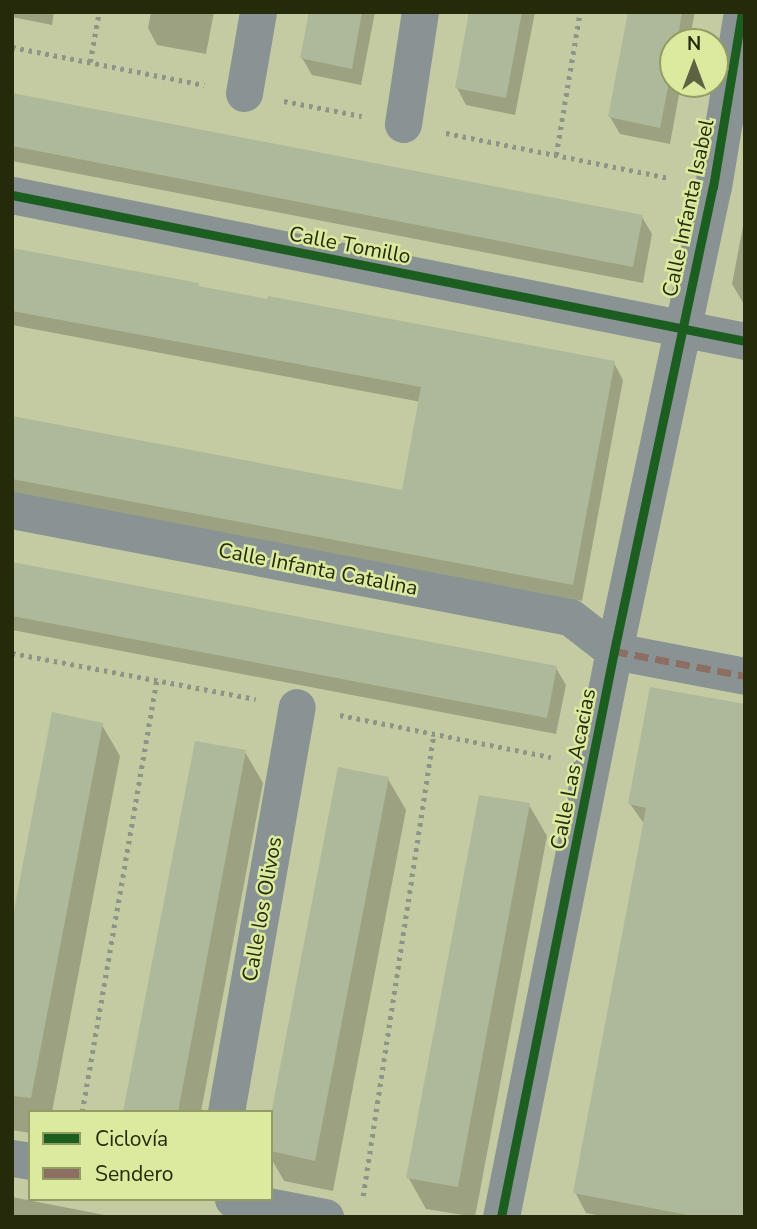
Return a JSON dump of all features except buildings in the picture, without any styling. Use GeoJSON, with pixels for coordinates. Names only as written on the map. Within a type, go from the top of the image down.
{"type":"FeatureCollection","features":[{"type":"Feature","properties":{"kind":"street"},"geometry":{"type":"LineString","coordinates":[[244,93],[258,12]]}},
{"type":"Feature","properties":{"kind":"street"},"geometry":{"type":"LineString","coordinates":[[403,124],[420,12]]}},
{"type":"Feature","properties":{"kind":"street","name":"Calle Infanta Isabel"},"geometry":{"type":"LineString","coordinates":[[681,329],[713,187],[743,12]]}},
{"type":"Feature","properties":{"kind":"street","name":"Calle Tomillo"},"geometry":{"type":"LineString","coordinates":[[12,195],[745,341]]}},
{"type":"Feature","properties":{"kind":"street","name":"Calle Las Acacias"},"geometry":{"type":"LineString","coordinates":[[501,1217],[681,329]]}},
{"type":"Feature","properties":{"kind":"street","name":"Calle Infanta Catalina"},"geometry":{"type":"LineString","coordinates":[[12,510],[570,617],[614,650]]}},
{"type":"Feature","properties":{"kind":"street"},"geometry":{"type":"LineString","coordinates":[[614,650],[745,676]]}},
{"type":"Feature","properties":{"kind":"street","name":"Calle los Olivos"},"geometry":{"type":"LineString","coordinates":[[226,1110],[297,707]]}},
{"type":"Feature","properties":{"kind":"street"},"geometry":{"type":"LineString","coordinates":[[243,1201],[325,1217]]}},
{"type":"Feature","properties":{"kind":"path"},"geometry":{"type":"LineString","coordinates":[[90,62],[99,12]]}},
{"type":"Feature","properties":{"kind":"path"},"geometry":{"type":"LineString","coordinates":[[556,155],[580,12]]}},
{"type":"Feature","properties":{"kind":"path"},"geometry":{"type":"LineString","coordinates":[[82,1110],[157,680]]}},
{"type":"Feature","properties":{"kind":"path"},"geometry":{"type":"LineString","coordinates":[[362,1203],[434,734]]}},
{"type":"Feature","properties":{"kind":"marked path"},"geometry":{"type":"LineString","coordinates":[[614,651],[745,676]]}},
{"type":"Feature","properties":{"kind":"cycle path"},"geometry":{"type":"LineString","coordinates":[[501,1217],[614,651],[713,187],[742,12]]}},
{"type":"Feature","properties":{"kind":"cycle path"},"geometry":{"type":"LineString","coordinates":[[12,195],[745,341]]}}]}
